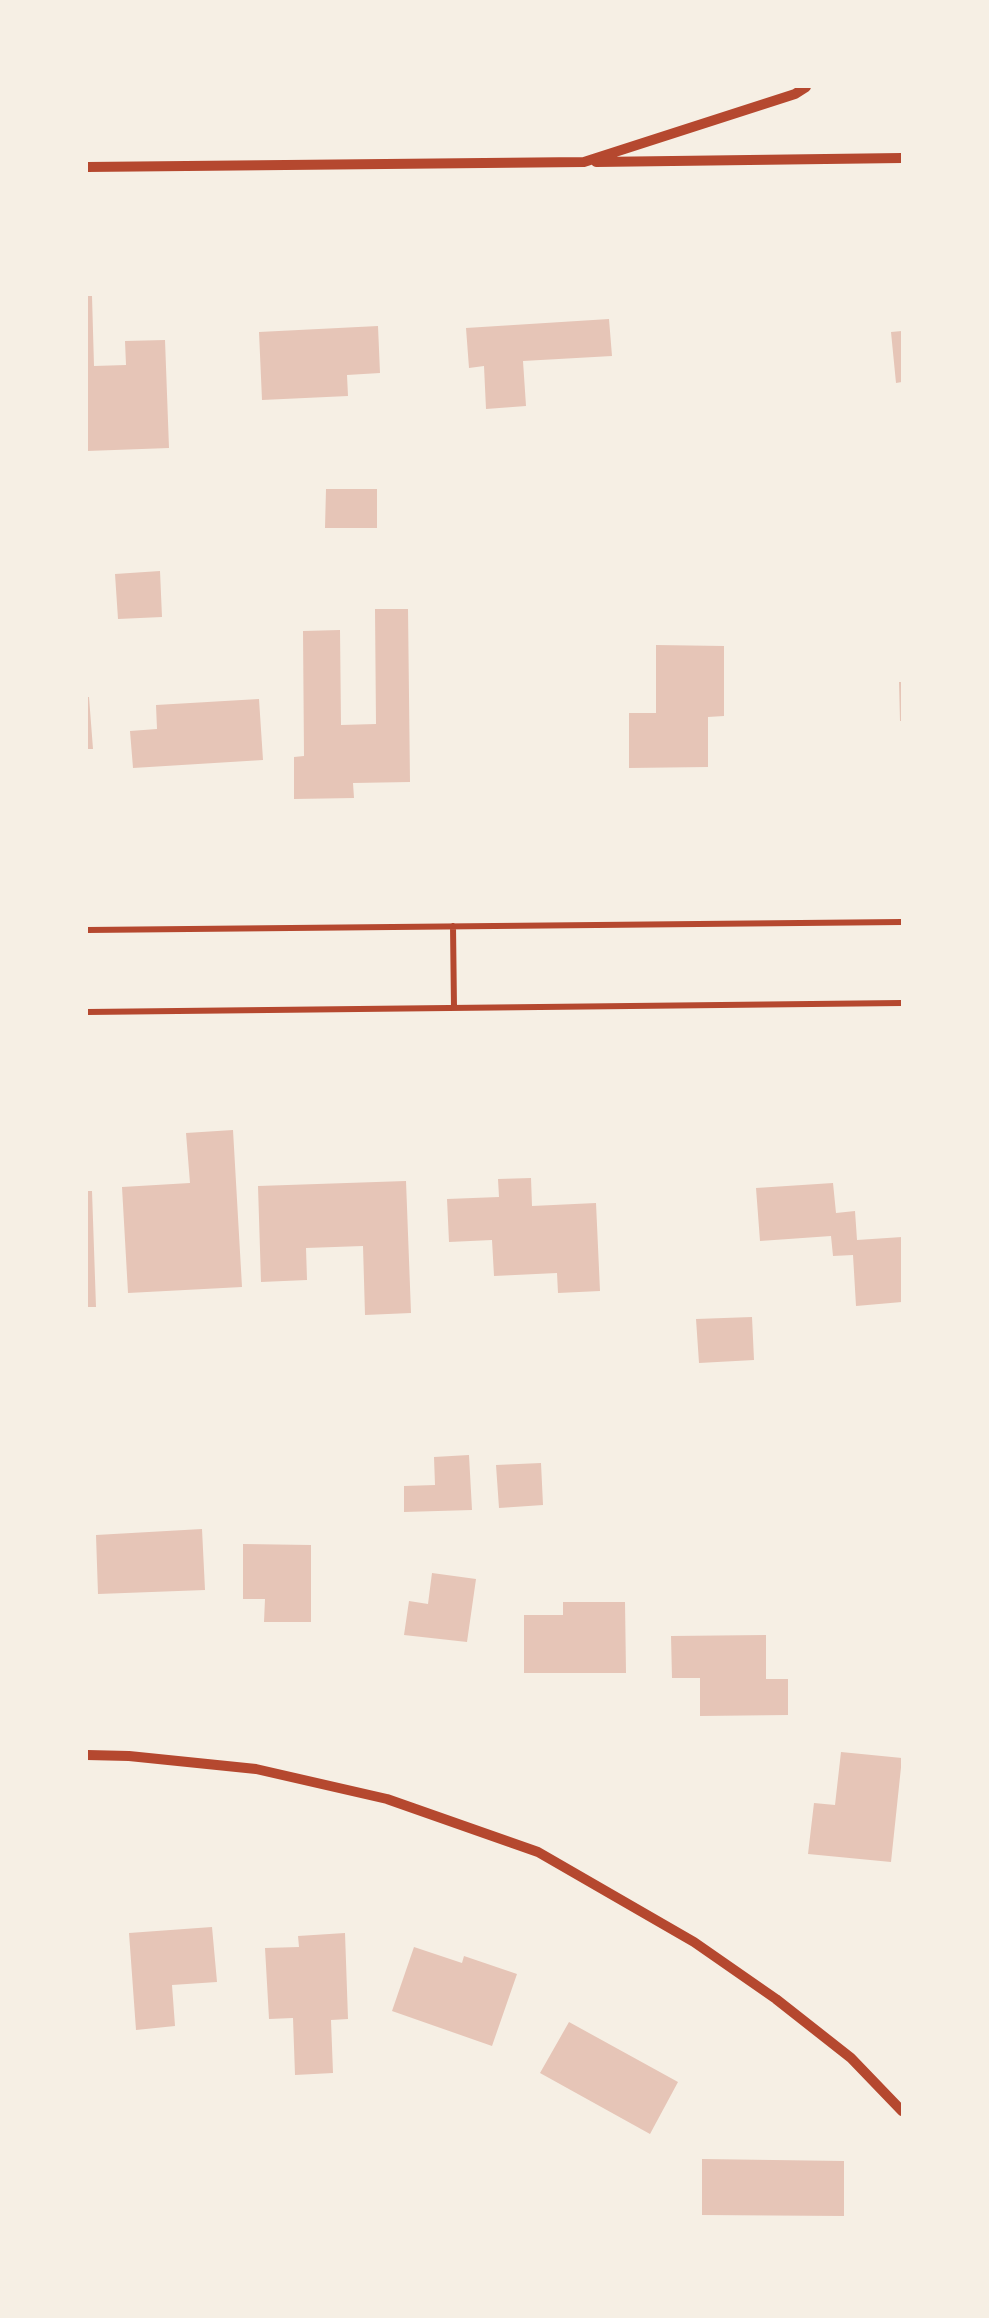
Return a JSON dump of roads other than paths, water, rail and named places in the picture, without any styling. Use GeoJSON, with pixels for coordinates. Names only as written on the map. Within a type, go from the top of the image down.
{"type":"FeatureCollection","features":[{"type":"Feature","properties":{"kind":"street"},"geometry":{"type":"LineString","coordinates":[[584,162],[795,94],[806,87]]}},
{"type":"Feature","properties":{"kind":"street"},"geometry":{"type":"LineString","coordinates":[[87,167],[902,158]]}},
{"type":"Feature","properties":{"kind":"street"},"geometry":{"type":"LineString","coordinates":[[87,930],[902,922]]}},
{"type":"Feature","properties":{"kind":"street"},"geometry":{"type":"LineString","coordinates":[[453,926],[454,1008]]}},
{"type":"Feature","properties":{"kind":"street"},"geometry":{"type":"LineString","coordinates":[[87,1012],[902,1003]]}},
{"type":"Feature","properties":{"kind":"street"},"geometry":{"type":"LineString","coordinates":[[87,1755],[129,1756],[256,1769],[387,1799],[538,1852],[694,1942],[776,1999],[851,2058],[902,2111]]}}]}
